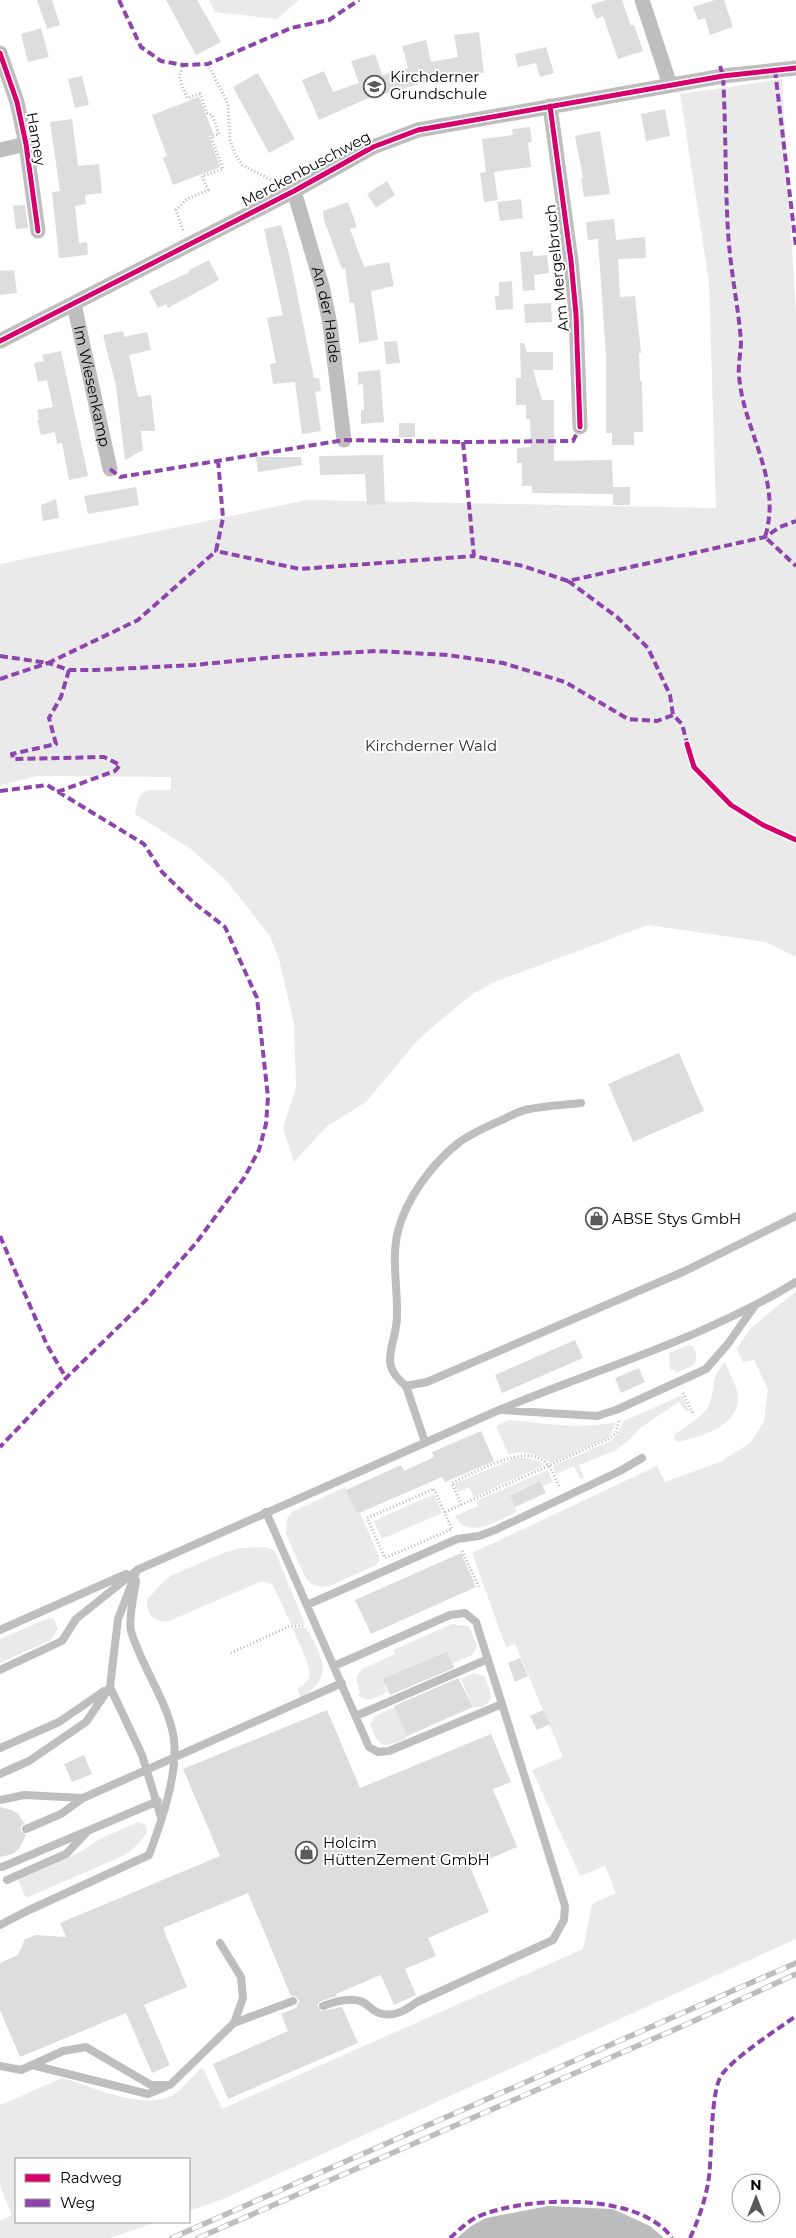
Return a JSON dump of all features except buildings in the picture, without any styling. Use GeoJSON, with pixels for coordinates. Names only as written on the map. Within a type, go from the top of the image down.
{"type":"FeatureCollection","features":[{"type":"Feature","properties":{"kind":"street"},"geometry":{"type":"LineString","coordinates":[[642,0],[670,85]]}},
{"type":"Feature","properties":{"kind":"street","name":"Hamey"},"geometry":{"type":"LineString","coordinates":[[0,53],[17,102],[26,144],[38,231]]}},
{"type":"Feature","properties":{"kind":"street","name":"Merckenbuschweg"},"geometry":{"type":"LineString","coordinates":[[0,341],[294,191],[373,147],[418,130],[723,76],[796,68]]}},
{"type":"Feature","properties":{"kind":"street","name":"Am Mergelbruch"},"geometry":{"type":"LineString","coordinates":[[550,106],[572,270],[576,314],[580,427]]}},
{"type":"Feature","properties":{"kind":"street"},"geometry":{"type":"LineString","coordinates":[[0,150],[26,144]]}},
{"type":"Feature","properties":{"kind":"street","name":"An der Halde"},"geometry":{"type":"LineString","coordinates":[[294,191],[322,286],[330,324],[344,440]]}},
{"type":"Feature","properties":{"kind":"street","name":"Im Wiesenkamp"},"geometry":{"type":"LineString","coordinates":[[74,304],[110,469]]}},
{"type":"Feature","properties":{"kind":"lane"},"geometry":{"type":"LineString","coordinates":[[425,1442],[406,1386],[396,1378],[390,1368],[389,1353],[396,1329],[395,1257],[398,1232],[405,1211],[436,1164],[457,1144],[482,1128],[524,1110],[581,1103]]}},
{"type":"Feature","properties":{"kind":"lane"},"geometry":{"type":"LineString","coordinates":[[406,1386],[427,1382],[676,1275],[796,1216]]}},
{"type":"Feature","properties":{"kind":"lane"},"geometry":{"type":"LineString","coordinates":[[0,1630],[499,1410],[548,1389],[597,1374],[754,1306],[796,1282]]}},
{"type":"Feature","properties":{"kind":"lane"},"geometry":{"type":"LineString","coordinates":[[499,1410],[597,1416],[616,1410],[706,1369],[727,1345],[754,1306]]}},
{"type":"Feature","properties":{"kind":"lane"},"geometry":{"type":"LineString","coordinates":[[307,1605],[457,1539],[479,1536],[495,1530],[620,1471],[642,1458]]}},
{"type":"Feature","properties":{"kind":"lane"},"geometry":{"type":"LineString","coordinates":[[266,1512],[369,1747],[378,1752],[390,1751],[502,1704]]}},
{"type":"Feature","properties":{"kind":"lane"},"geometry":{"type":"LineString","coordinates":[[0,1670],[62,1641],[76,1619],[137,1570]]}},
{"type":"Feature","properties":{"kind":"lane"},"geometry":{"type":"LineString","coordinates":[[0,1774],[29,1761],[86,1722],[110,1687],[118,1619],[137,1570]]}},
{"type":"Feature","properties":{"kind":"lane"},"geometry":{"type":"LineString","coordinates":[[0,1925],[149,1855],[162,1820],[175,1758],[174,1739],[168,1719],[130,1629],[137,1570]]}},
{"type":"Feature","properties":{"kind":"lane"},"geometry":{"type":"LineString","coordinates":[[323,2006],[336,2001],[361,2001],[379,2013],[391,2014],[404,2011],[417,2002],[540,1948],[553,1940],[560,1931],[564,1920],[565,1906],[476,1622],[465,1614],[450,1615],[334,1666]]}},
{"type":"Feature","properties":{"kind":"lane"},"geometry":{"type":"LineString","coordinates":[[356,1716],[488,1659]]}},
{"type":"Feature","properties":{"kind":"lane"},"geometry":{"type":"LineString","coordinates":[[26,1830],[61,1814],[83,1798],[342,1683]]}},
{"type":"Feature","properties":{"kind":"lane"},"geometry":{"type":"LineString","coordinates":[[0,1748],[59,1722],[110,1687]]}},
{"type":"Feature","properties":{"kind":"lane"},"geometry":{"type":"LineString","coordinates":[[110,1687],[148,1770],[162,1820]]}},
{"type":"Feature","properties":{"kind":"lane"},"geometry":{"type":"LineString","coordinates":[[0,1800],[24,1795],[83,1798]]}},
{"type":"Feature","properties":{"kind":"lane"},"geometry":{"type":"LineString","coordinates":[[2,1867],[158,1801]]}},
{"type":"Feature","properties":{"kind":"lane"},"geometry":{"type":"LineString","coordinates":[[7,1880],[66,1854],[88,1831]]}},
{"type":"Feature","properties":{"kind":"lane"},"geometry":{"type":"LineString","coordinates":[[220,1943],[241,1977],[243,1998],[234,2023]]}},
{"type":"Feature","properties":{"kind":"lane"},"geometry":{"type":"LineString","coordinates":[[32,2065],[148,2094],[170,2085],[234,2023],[294,2001]]}},
{"type":"Feature","properties":{"kind":"lane"},"geometry":{"type":"LineString","coordinates":[[0,2066],[21,2070],[63,2051],[86,2047],[150,2085],[170,2085]]}},
{"type":"Feature","properties":{"kind":"path"},"geometry":{"type":"LineString","coordinates":[[208,64],[228,104],[230,140],[242,165],[260,176],[294,191]]}},
{"type":"Feature","properties":{"kind":"path"},"geometry":{"type":"LineString","coordinates":[[183,65],[179,78],[187,98],[200,94],[207,113],[212,114],[219,134],[211,137],[223,168],[202,176],[208,190],[187,199],[176,210],[183,231]]}},
{"type":"Feature","properties":{"kind":"path"},"geometry":{"type":"LineString","coordinates":[[683,1393],[693,1414]]}},
{"type":"Feature","properties":{"kind":"path"},"geometry":{"type":"LineString","coordinates":[[445,1512],[610,1438],[616,1432],[619,1421]]}},
{"type":"Feature","properties":{"kind":"path"},"geometry":{"type":"LineString","coordinates":[[461,1505],[452,1483],[514,1456],[527,1456],[543,1460],[549,1466],[564,1497]]}},
{"type":"Feature","properties":{"kind":"path"},"geometry":{"type":"LineString","coordinates":[[434,1488],[445,1512],[452,1529],[385,1558],[367,1518],[434,1488]]}},
{"type":"Feature","properties":{"kind":"path"},"geometry":{"type":"LineString","coordinates":[[462,1550],[480,1589]]}},
{"type":"Feature","properties":{"kind":"path"},"geometry":{"type":"LineString","coordinates":[[231,1653],[290,1626],[306,1626]]}},
{"type":"Feature","properties":{"kind":"green space"},"geometry":{"type":"Polygon","coordinates":[[[209,0],[299,0],[277,19],[215,12],[209,0]]]}},
{"type":"Feature","properties":{"kind":"green space","name":"Kirchderner Wald"},"geometry":{"type":"Polygon","coordinates":[[[782,79],[796,314],[796,957],[766,942],[648,925],[497,981],[474,993],[438,1022],[416,1042],[366,1102],[326,1127],[294,1162],[283,1128],[296,1087],[294,1024],[279,959],[270,936],[226,880],[191,849],[135,814],[139,798],[145,792],[150,790],[171,790],[171,777],[38,776],[0,785],[0,564],[307,500],[716,508],[709,282],[680,94],[782,79]]]}},
{"type":"Feature","properties":{"kind":"green space"},"geometry":{"type":"Polygon","coordinates":[[[796,1291],[796,1939],[223,2199],[190,2211],[190,2158],[15,2158],[15,2223],[154,2223],[110,2238],[0,2238],[0,2221],[12,2215],[0,2186],[0,2105],[63,2078],[120,2096],[151,2100],[164,2098],[176,2093],[201,2068],[204,2070],[222,2109],[583,1949],[592,1904],[616,1893],[605,1866],[580,1876],[532,1770],[563,1757],[515,1644],[506,1647],[472,1553],[657,1466],[665,1482],[720,1462],[750,1443],[764,1422],[768,1389],[754,1360],[743,1362],[737,1349],[750,1329],[796,1291]]]}},
{"type":"Feature","properties":{"kind":"green space"},"geometry":{"type":"Polygon","coordinates":[[[689,1345],[696,1352],[696,1361],[692,1366],[676,1373],[674,1369],[670,1371],[669,1353],[689,1345]]]}},
{"type":"Feature","properties":{"kind":"green space"},"geometry":{"type":"Polygon","coordinates":[[[725,1362],[737,1391],[738,1403],[735,1412],[720,1427],[678,1442],[674,1440],[675,1434],[695,1420],[708,1407],[715,1378],[725,1362]]]}},
{"type":"Feature","properties":{"kind":"green space"},"geometry":{"type":"Polygon","coordinates":[[[682,1395],[689,1411],[687,1412],[679,1402],[640,1428],[616,1450],[579,1465],[584,1478],[580,1479],[574,1466],[556,1474],[553,1466],[611,1441],[618,1433],[624,1421],[682,1395]]]}},
{"type":"Feature","properties":{"kind":"green space"},"geometry":{"type":"Polygon","coordinates":[[[509,1420],[575,1426],[615,1422],[616,1424],[609,1437],[551,1463],[526,1453],[509,1455],[496,1426],[509,1420]]]}},
{"type":"Feature","properties":{"kind":"green space"},"geometry":{"type":"Polygon","coordinates":[[[515,1458],[527,1458],[544,1465],[474,1497],[469,1487],[458,1492],[454,1484],[515,1458]]]}},
{"type":"Feature","properties":{"kind":"green space"},"geometry":{"type":"Polygon","coordinates":[[[548,1470],[553,1482],[543,1486],[540,1481],[510,1494],[517,1512],[493,1523],[476,1528],[468,1527],[461,1523],[455,1516],[478,1506],[476,1501],[548,1470]]]}},
{"type":"Feature","properties":{"kind":"green space"},"geometry":{"type":"Polygon","coordinates":[[[345,1487],[357,1514],[360,1513],[379,1556],[379,1561],[376,1565],[330,1586],[320,1587],[306,1579],[286,1534],[287,1519],[292,1512],[345,1487]]]}},
{"type":"Feature","properties":{"kind":"green space"},"geometry":{"type":"Polygon","coordinates":[[[434,1494],[442,1513],[382,1539],[374,1521],[434,1494]]]}},
{"type":"Feature","properties":{"kind":"green space"},"geometry":{"type":"Polygon","coordinates":[[[267,1547],[275,1551],[305,1624],[291,1624],[273,1585],[262,1581],[169,1621],[159,1621],[150,1614],[147,1600],[172,1575],[226,1552],[241,1548],[267,1547]]]}},
{"type":"Feature","properties":{"kind":"green space"},"geometry":{"type":"Polygon","coordinates":[[[49,1618],[54,1619],[58,1629],[51,1640],[0,1663],[0,1639],[49,1618]]]}},
{"type":"Feature","properties":{"kind":"green space"},"geometry":{"type":"Polygon","coordinates":[[[452,1624],[468,1626],[471,1630],[477,1646],[472,1655],[452,1664],[446,1651],[382,1679],[387,1692],[380,1696],[365,1699],[358,1695],[360,1693],[356,1678],[362,1669],[395,1654],[393,1650],[452,1624]]]}},
{"type":"Feature","properties":{"kind":"green space"},"geometry":{"type":"Polygon","coordinates":[[[292,1628],[307,1628],[323,1666],[319,1681],[301,1698],[297,1689],[307,1682],[310,1673],[304,1653],[292,1628]]]}},
{"type":"Feature","properties":{"kind":"green space"},"geometry":{"type":"Polygon","coordinates":[[[474,1673],[485,1677],[491,1694],[490,1701],[482,1707],[473,1707],[461,1679],[474,1673]]]}},
{"type":"Feature","properties":{"kind":"green space"},"geometry":{"type":"Polygon","coordinates":[[[395,1707],[407,1736],[405,1739],[386,1745],[379,1742],[370,1725],[375,1716],[395,1707]]]}},
{"type":"Feature","properties":{"kind":"green space"},"geometry":{"type":"Polygon","coordinates":[[[138,1822],[146,1825],[147,1833],[125,1855],[26,1898],[18,1880],[80,1852],[100,1839],[138,1822]]]}},
{"type":"Feature","properties":{"kind":"shaded area"},"geometry":{"type":"Polygon","coordinates":[[[548,2206],[613,2209],[650,2226],[664,2238],[457,2238],[471,2226],[486,2218],[548,2206]]]}},
{"type":"Feature","properties":{"kind":"railway"},"geometry":{"type":"LineString","coordinates":[[172,2238],[796,1963]]}},
{"type":"Feature","properties":{"kind":"railway"},"geometry":{"type":"LineString","coordinates":[[198,2238],[685,2025],[796,1974]]}},
{"type":"Feature","properties":{"kind":"marked path"},"geometry":{"type":"LineString","coordinates":[[119,0],[141,47],[161,61],[183,65],[208,64],[291,28],[329,20],[359,0]]}},
{"type":"Feature","properties":{"kind":"marked path"},"geometry":{"type":"LineString","coordinates":[[720,66],[723,76],[724,95],[728,231],[741,341],[739,371],[742,396],[766,475],[769,495],[769,516],[765,537],[796,566]]}},
{"type":"Feature","properties":{"kind":"marked path"},"geometry":{"type":"LineString","coordinates":[[775,70],[796,247]]}},
{"type":"Feature","properties":{"kind":"marked path"},"geometry":{"type":"LineString","coordinates":[[110,469],[120,477],[344,440],[573,441],[580,427]]}},
{"type":"Feature","properties":{"kind":"marked path"},"geometry":{"type":"LineString","coordinates":[[463,442],[474,556],[523,566],[568,581],[765,537],[780,527],[796,521]]}},
{"type":"Feature","properties":{"kind":"marked path"},"geometry":{"type":"LineString","coordinates":[[218,460],[223,518],[216,551],[300,569],[474,556]]}},
{"type":"Feature","properties":{"kind":"marked path"},"geometry":{"type":"LineString","coordinates":[[0,656],[48,663],[138,620],[216,551]]}},
{"type":"Feature","properties":{"kind":"marked path"},"geometry":{"type":"LineString","coordinates":[[568,581],[617,617],[648,648],[670,695],[673,715]]}},
{"type":"Feature","properties":{"kind":"marked path"},"geometry":{"type":"LineString","coordinates":[[0,679],[48,663],[69,670],[95,670],[194,665],[285,656],[377,651],[447,655],[503,663],[565,682],[628,719],[657,721],[673,715],[682,724],[688,747]]}},
{"type":"Feature","properties":{"kind":"marked path"},"geometry":{"type":"LineString","coordinates":[[57,792],[115,771],[120,765],[104,757],[13,759],[12,754],[56,744],[49,718],[61,697],[69,670]]}},
{"type":"Feature","properties":{"kind":"marked path"},"geometry":{"type":"LineString","coordinates":[[0,791],[47,785],[144,844],[162,872],[193,902],[225,927],[257,998],[268,1097],[266,1124],[259,1150],[244,1178],[196,1243],[146,1300],[66,1378],[0,1447]]}},
{"type":"Feature","properties":{"kind":"marked path"},"geometry":{"type":"LineString","coordinates":[[0,1236],[47,1345],[66,1378]]}},
{"type":"Feature","properties":{"kind":"marked path"},"geometry":{"type":"LineString","coordinates":[[690,2238],[701,2211],[708,2183],[713,2109],[719,2081],[723,2073],[738,2058],[796,2016]]}},
{"type":"Feature","properties":{"kind":"marked path"},"geometry":{"type":"LineString","coordinates":[[450,2238],[477,2217],[498,2210],[551,2202],[580,2202],[608,2205],[634,2212],[656,2223],[672,2238]]}},
{"type":"Feature","properties":{"kind":"cycle path"},"geometry":{"type":"LineString","coordinates":[[0,53],[17,102],[26,144],[38,231]]}},
{"type":"Feature","properties":{"kind":"cycle path"},"geometry":{"type":"LineString","coordinates":[[0,341],[294,191],[373,147],[418,130],[723,76],[796,68]]}},
{"type":"Feature","properties":{"kind":"cycle path"},"geometry":{"type":"LineString","coordinates":[[550,106],[571,261],[576,314],[580,427]]}},
{"type":"Feature","properties":{"kind":"cycle path"},"geometry":{"type":"LineString","coordinates":[[687,744],[694,767],[731,805],[763,825],[796,840]]}},
{"type":"Feature","properties":{"kind":"place","name":"Kirchderner Grundschule"},"geometry":{"type":"Point","coordinates":[374,86]}},
{"type":"Feature","properties":{"kind":"place","name":"ABSE Stys GmbH"},"geometry":{"type":"Point","coordinates":[596,1219]}},
{"type":"Feature","properties":{"kind":"place","name":"Holcim HüttenZement GmbH"},"geometry":{"type":"Point","coordinates":[307,1852]}}]}
